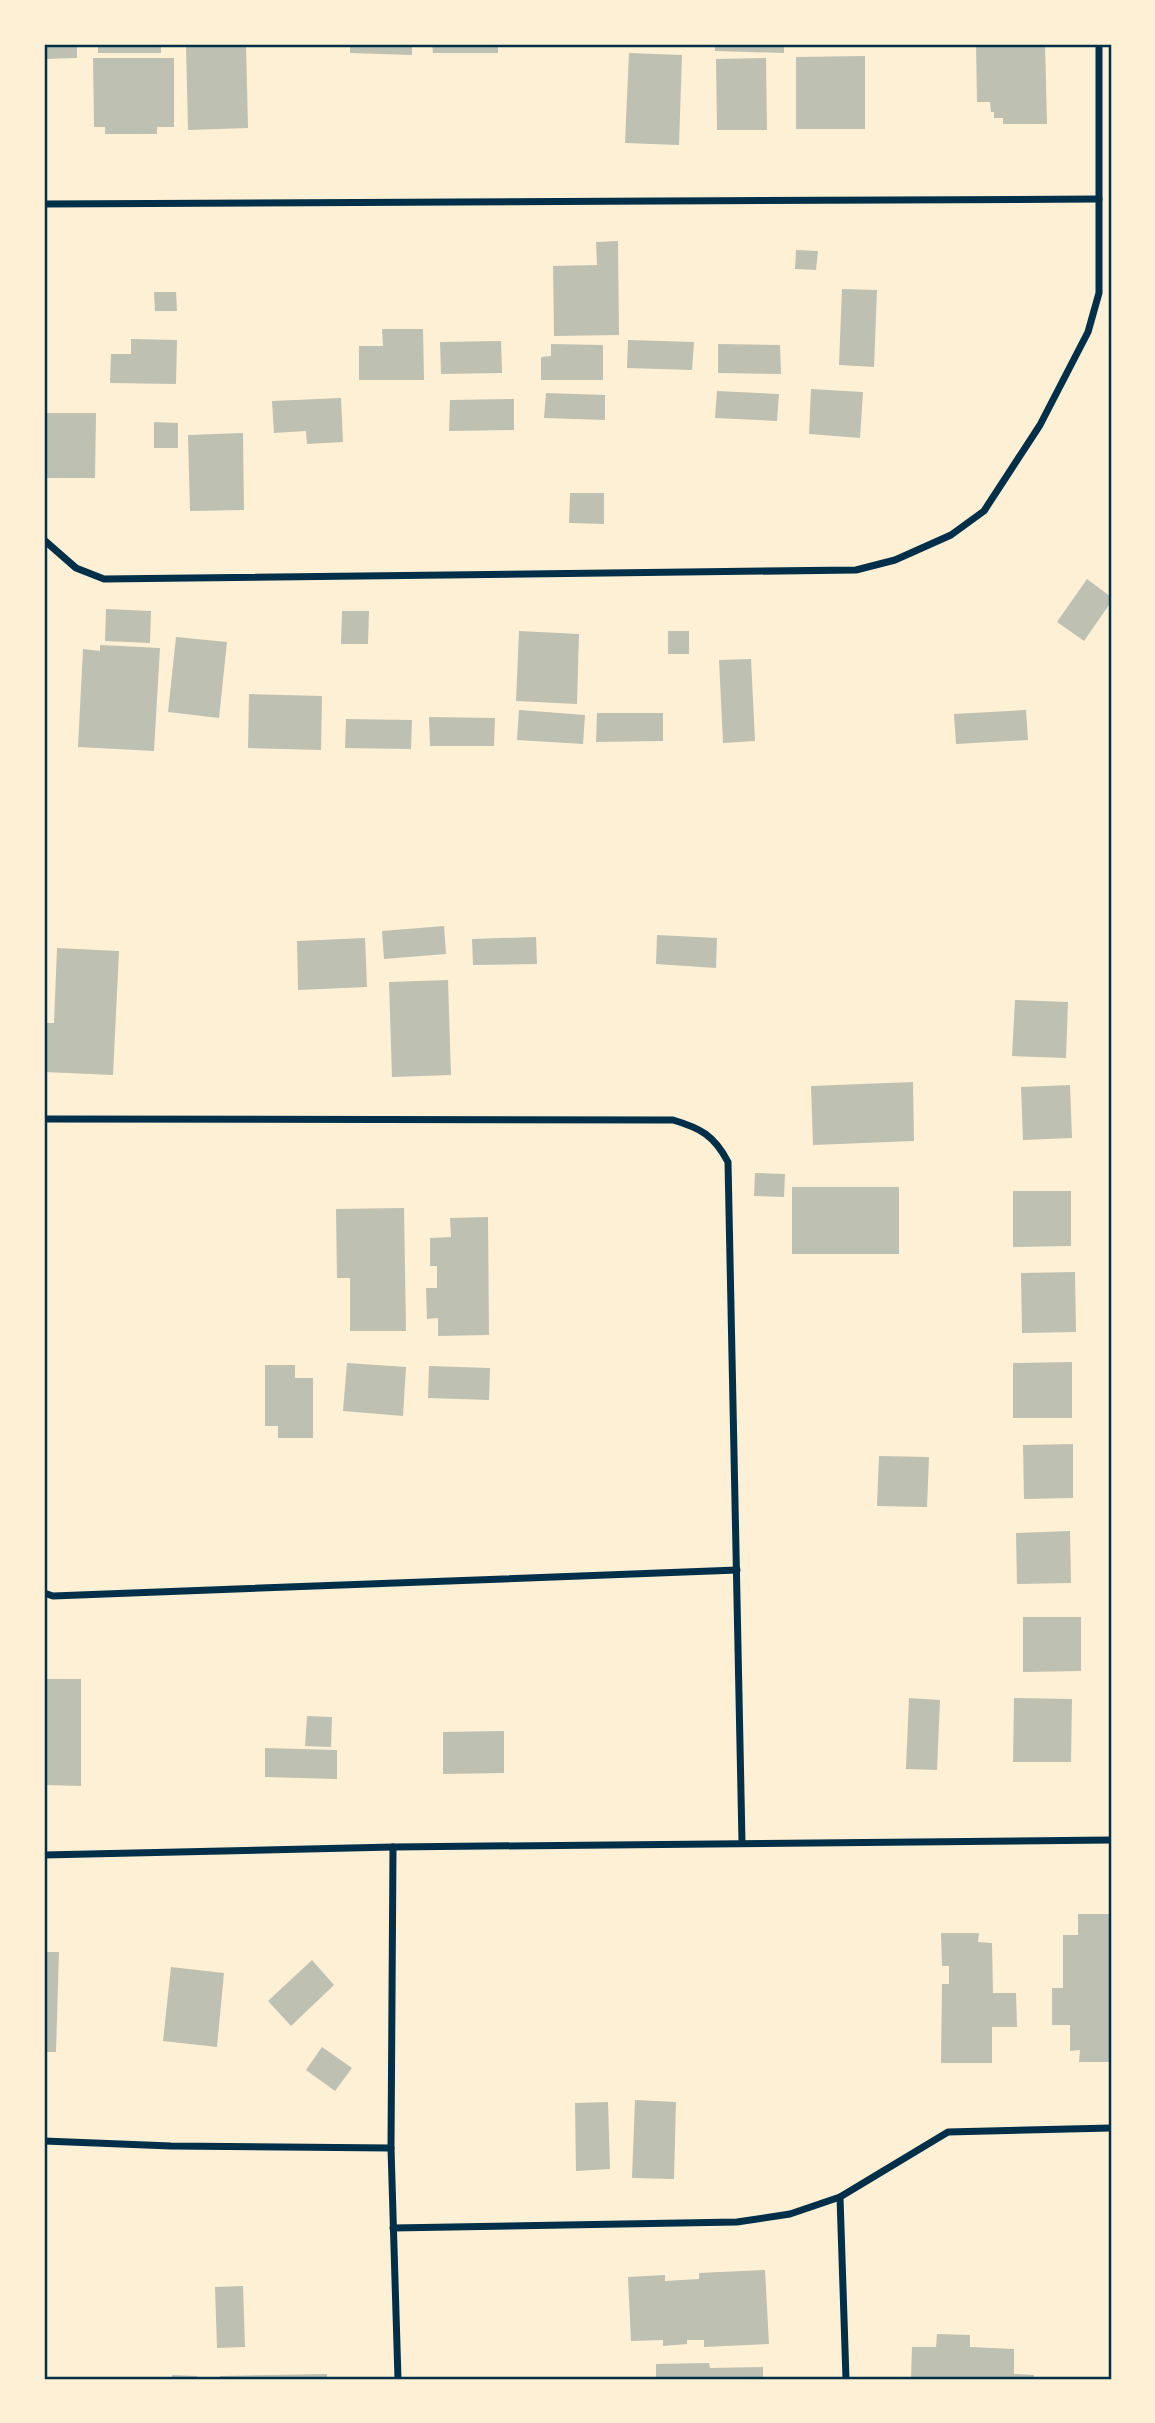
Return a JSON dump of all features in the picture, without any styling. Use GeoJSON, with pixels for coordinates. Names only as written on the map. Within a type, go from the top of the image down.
{"type":"FeatureCollection","features":[{"type":"Feature","properties":{"kind":"street"},"geometry":{"type":"LineString","coordinates":[[44,540],[76,568],[104,579],[856,570],[895,560],[951,535],[984,511],[1040,425],[1088,332],[1099,293],[1099,44]]}},
{"type":"Feature","properties":{"kind":"street"},"geometry":{"type":"LineString","coordinates":[[44,204],[1099,199]]}},
{"type":"Feature","properties":{"kind":"street"},"geometry":{"type":"LineString","coordinates":[[44,1119],[673,1119],[696,1127],[712,1138],[728,1162],[742,1842]]}},
{"type":"Feature","properties":{"kind":"street"},"geometry":{"type":"LineString","coordinates":[[44,1593],[53,1596],[737,1570]]}},
{"type":"Feature","properties":{"kind":"street"},"geometry":{"type":"LineString","coordinates":[[44,1854],[742,1842],[1111,1840]]}},
{"type":"Feature","properties":{"kind":"street"},"geometry":{"type":"LineString","coordinates":[[393,1847],[391,2148],[398,2379]]}},
{"type":"Feature","properties":{"kind":"street"},"geometry":{"type":"LineString","coordinates":[[393,2228],[737,2222],[790,2214],[840,2197],[948,2132],[1111,2128]]}},
{"type":"Feature","properties":{"kind":"street"},"geometry":{"type":"LineString","coordinates":[[44,2141],[171,2146],[391,2148]]}},
{"type":"Feature","properties":{"kind":"street"},"geometry":{"type":"LineString","coordinates":[[840,2197],[846,2379]]}},
{"type":"Feature","properties":{"kind":"building"},"geometry":{"type":"Polygon","coordinates":[[[44,44],[77,44],[77,58],[44,59],[44,44]]]}},
{"type":"Feature","properties":{"kind":"building"},"geometry":{"type":"Polygon","coordinates":[[[98,44],[161,44],[161,53],[98,53],[98,44]]]}},
{"type":"Feature","properties":{"kind":"building"},"geometry":{"type":"Polygon","coordinates":[[[186,44],[246,44],[248,128],[188,130],[186,44]]]}},
{"type":"Feature","properties":{"kind":"building"},"geometry":{"type":"Polygon","coordinates":[[[350,44],[412,44],[412,55],[350,53],[350,44]]]}},
{"type":"Feature","properties":{"kind":"building"},"geometry":{"type":"Polygon","coordinates":[[[432,44],[498,44],[498,53],[433,53],[432,44]]]}},
{"type":"Feature","properties":{"kind":"building"},"geometry":{"type":"Polygon","coordinates":[[[715,44],[784,44],[784,53],[715,51],[715,44]]]}},
{"type":"Feature","properties":{"kind":"building"},"geometry":{"type":"Polygon","coordinates":[[[976,44],[1045,44],[1047,124],[1003,124],[1003,118],[994,118],[990,102],[977,102],[976,44]]]}},
{"type":"Feature","properties":{"kind":"building"},"geometry":{"type":"Polygon","coordinates":[[[629,53],[682,55],[679,145],[625,143],[629,53]]]}},
{"type":"Feature","properties":{"kind":"building"},"geometry":{"type":"Polygon","coordinates":[[[865,56],[865,129],[796,129],[796,57],[865,56]]]}},
{"type":"Feature","properties":{"kind":"building"},"geometry":{"type":"Polygon","coordinates":[[[93,58],[174,58],[174,127],[157,127],[157,134],[105,134],[105,127],[94,127],[93,58]]]}},
{"type":"Feature","properties":{"kind":"building"},"geometry":{"type":"Polygon","coordinates":[[[766,58],[767,130],[717,130],[716,59],[766,58]]]}},
{"type":"Feature","properties":{"kind":"building"},"geometry":{"type":"Polygon","coordinates":[[[618,241],[619,335],[554,336],[553,266],[597,265],[596,242],[618,241]]]}},
{"type":"Feature","properties":{"kind":"building"},"geometry":{"type":"Polygon","coordinates":[[[796,250],[818,251],[816,270],[795,269],[796,250]]]}},
{"type":"Feature","properties":{"kind":"building"},"geometry":{"type":"Polygon","coordinates":[[[842,289],[877,290],[874,367],[839,365],[842,289]]]}},
{"type":"Feature","properties":{"kind":"building"},"geometry":{"type":"Polygon","coordinates":[[[154,292],[176,292],[177,311],[155,311],[154,292]]]}},
{"type":"Feature","properties":{"kind":"building"},"geometry":{"type":"Polygon","coordinates":[[[382,329],[423,329],[424,380],[359,380],[359,346],[383,346],[382,329]]]}},
{"type":"Feature","properties":{"kind":"building"},"geometry":{"type":"Polygon","coordinates":[[[131,339],[177,340],[176,384],[110,383],[111,354],[131,354],[131,339]]]}},
{"type":"Feature","properties":{"kind":"building"},"geometry":{"type":"Polygon","coordinates":[[[628,340],[694,342],[692,370],[627,368],[628,340]]]}},
{"type":"Feature","properties":{"kind":"building"},"geometry":{"type":"Polygon","coordinates":[[[501,341],[502,373],[441,374],[440,342],[501,341]]]}},
{"type":"Feature","properties":{"kind":"building"},"geometry":{"type":"Polygon","coordinates":[[[551,344],[603,345],[603,380],[541,380],[541,357],[551,356],[551,344]]]}},
{"type":"Feature","properties":{"kind":"building"},"geometry":{"type":"Polygon","coordinates":[[[718,344],[780,345],[781,374],[718,373],[718,344]]]}},
{"type":"Feature","properties":{"kind":"building"},"geometry":{"type":"Polygon","coordinates":[[[811,389],[863,392],[860,438],[809,434],[811,389]]]}},
{"type":"Feature","properties":{"kind":"building"},"geometry":{"type":"Polygon","coordinates":[[[717,391],[779,394],[777,421],[715,418],[717,391]]]}},
{"type":"Feature","properties":{"kind":"building"},"geometry":{"type":"Polygon","coordinates":[[[546,393],[605,395],[605,420],[544,418],[546,393]]]}},
{"type":"Feature","properties":{"kind":"building"},"geometry":{"type":"Polygon","coordinates":[[[341,398],[343,442],[307,444],[306,431],[274,433],[272,401],[341,398]]]}},
{"type":"Feature","properties":{"kind":"building"},"geometry":{"type":"Polygon","coordinates":[[[514,399],[514,430],[449,431],[450,400],[514,399]]]}},
{"type":"Feature","properties":{"kind":"building"},"geometry":{"type":"Polygon","coordinates":[[[44,413],[96,413],[95,478],[44,478],[44,413]]]}},
{"type":"Feature","properties":{"kind":"building"},"geometry":{"type":"Polygon","coordinates":[[[154,422],[178,423],[178,448],[154,448],[154,422]]]}},
{"type":"Feature","properties":{"kind":"building"},"geometry":{"type":"Polygon","coordinates":[[[243,433],[244,510],[190,511],[188,435],[243,433]]]}},
{"type":"Feature","properties":{"kind":"building"},"geometry":{"type":"Polygon","coordinates":[[[570,493],[604,493],[604,524],[569,523],[570,493]]]}},
{"type":"Feature","properties":{"kind":"building"},"geometry":{"type":"Polygon","coordinates":[[[1087,579],[1111,597],[1111,602],[1084,641],[1057,622],[1087,579]]]}},
{"type":"Feature","properties":{"kind":"building"},"geometry":{"type":"Polygon","coordinates":[[[106,609],[151,611],[150,643],[105,641],[106,609]]]}},
{"type":"Feature","properties":{"kind":"building"},"geometry":{"type":"Polygon","coordinates":[[[342,611],[369,611],[368,644],[341,644],[342,611]]]}},
{"type":"Feature","properties":{"kind":"building"},"geometry":{"type":"Polygon","coordinates":[[[519,631],[579,634],[577,704],[516,701],[519,631]]]}},
{"type":"Feature","properties":{"kind":"building"},"geometry":{"type":"Polygon","coordinates":[[[668,631],[689,631],[689,654],[668,654],[668,631]]]}},
{"type":"Feature","properties":{"kind":"building"},"geometry":{"type":"Polygon","coordinates":[[[176,637],[227,642],[219,718],[168,712],[176,637]]]}},
{"type":"Feature","properties":{"kind":"building"},"geometry":{"type":"Polygon","coordinates":[[[100,645],[160,648],[154,751],[78,747],[83,649],[100,651],[100,645]]]}},
{"type":"Feature","properties":{"kind":"building"},"geometry":{"type":"Polygon","coordinates":[[[751,659],[755,741],[723,743],[719,660],[751,659]]]}},
{"type":"Feature","properties":{"kind":"building"},"geometry":{"type":"Polygon","coordinates":[[[249,694],[322,696],[321,750],[248,748],[249,694]]]}},
{"type":"Feature","properties":{"kind":"building"},"geometry":{"type":"Polygon","coordinates":[[[519,710],[585,715],[583,744],[517,740],[519,710]]]}},
{"type":"Feature","properties":{"kind":"building"},"geometry":{"type":"Polygon","coordinates":[[[1026,710],[1028,740],[956,744],[954,714],[1026,710]]]}},
{"type":"Feature","properties":{"kind":"building"},"geometry":{"type":"Polygon","coordinates":[[[597,713],[663,713],[663,741],[596,742],[597,713]]]}},
{"type":"Feature","properties":{"kind":"building"},"geometry":{"type":"Polygon","coordinates":[[[429,717],[495,718],[494,746],[430,746],[429,717]]]}},
{"type":"Feature","properties":{"kind":"building"},"geometry":{"type":"Polygon","coordinates":[[[346,719],[412,720],[411,749],[345,748],[346,719]]]}},
{"type":"Feature","properties":{"kind":"building"},"geometry":{"type":"Polygon","coordinates":[[[444,926],[446,954],[384,959],[382,931],[444,926]]]}},
{"type":"Feature","properties":{"kind":"building"},"geometry":{"type":"Polygon","coordinates":[[[657,935],[717,938],[716,968],[656,964],[657,935]]]}},
{"type":"Feature","properties":{"kind":"building"},"geometry":{"type":"Polygon","coordinates":[[[536,937],[537,964],[473,965],[472,939],[536,937]]]}},
{"type":"Feature","properties":{"kind":"building"},"geometry":{"type":"Polygon","coordinates":[[[365,938],[367,987],[298,990],[297,941],[365,938]]]}},
{"type":"Feature","properties":{"kind":"building"},"geometry":{"type":"Polygon","coordinates":[[[57,948],[119,951],[113,1075],[44,1072],[45,1023],[54,1023],[57,948]]]}},
{"type":"Feature","properties":{"kind":"building"},"geometry":{"type":"Polygon","coordinates":[[[448,980],[451,1075],[392,1077],[389,982],[448,980]]]}},
{"type":"Feature","properties":{"kind":"building"},"geometry":{"type":"Polygon","coordinates":[[[1015,1000],[1068,1002],[1066,1058],[1012,1056],[1015,1000]]]}},
{"type":"Feature","properties":{"kind":"building"},"geometry":{"type":"Polygon","coordinates":[[[913,1082],[914,1141],[813,1145],[811,1086],[913,1082]]]}},
{"type":"Feature","properties":{"kind":"building"},"geometry":{"type":"Polygon","coordinates":[[[1070,1085],[1072,1138],[1023,1140],[1021,1087],[1070,1085]]]}},
{"type":"Feature","properties":{"kind":"building"},"geometry":{"type":"Polygon","coordinates":[[[755,1173],[785,1174],[784,1197],[754,1196],[755,1173]]]}},
{"type":"Feature","properties":{"kind":"building"},"geometry":{"type":"Polygon","coordinates":[[[792,1187],[899,1187],[899,1254],[792,1254],[792,1187]]]}},
{"type":"Feature","properties":{"kind":"building"},"geometry":{"type":"Polygon","coordinates":[[[1013,1191],[1071,1191],[1071,1246],[1013,1247],[1013,1191]]]}},
{"type":"Feature","properties":{"kind":"building"},"geometry":{"type":"Polygon","coordinates":[[[404,1208],[406,1331],[350,1331],[350,1278],[337,1278],[336,1209],[404,1208]]]}},
{"type":"Feature","properties":{"kind":"building"},"geometry":{"type":"Polygon","coordinates":[[[488,1217],[489,1335],[438,1336],[438,1318],[427,1319],[426,1288],[437,1288],[437,1266],[430,1266],[430,1238],[451,1237],[450,1218],[488,1217]]]}},
{"type":"Feature","properties":{"kind":"building"},"geometry":{"type":"Polygon","coordinates":[[[1075,1272],[1076,1332],[1022,1333],[1021,1273],[1075,1272]]]}},
{"type":"Feature","properties":{"kind":"building"},"geometry":{"type":"Polygon","coordinates":[[[1072,1362],[1072,1418],[1013,1418],[1013,1363],[1072,1362]]]}},
{"type":"Feature","properties":{"kind":"building"},"geometry":{"type":"Polygon","coordinates":[[[347,1363],[406,1367],[403,1416],[343,1411],[347,1363]]]}},
{"type":"Feature","properties":{"kind":"building"},"geometry":{"type":"Polygon","coordinates":[[[265,1365],[295,1365],[295,1378],[313,1378],[313,1438],[278,1438],[278,1426],[265,1426],[265,1365]]]}},
{"type":"Feature","properties":{"kind":"building"},"geometry":{"type":"Polygon","coordinates":[[[429,1366],[490,1368],[489,1400],[428,1398],[429,1366]]]}},
{"type":"Feature","properties":{"kind":"building"},"geometry":{"type":"Polygon","coordinates":[[[1073,1444],[1073,1498],[1024,1499],[1023,1445],[1073,1444]]]}},
{"type":"Feature","properties":{"kind":"building"},"geometry":{"type":"Polygon","coordinates":[[[879,1456],[929,1457],[927,1507],[877,1506],[879,1456]]]}},
{"type":"Feature","properties":{"kind":"building"},"geometry":{"type":"Polygon","coordinates":[[[1070,1531],[1071,1583],[1017,1584],[1016,1533],[1070,1531]]]}},
{"type":"Feature","properties":{"kind":"building"},"geometry":{"type":"Polygon","coordinates":[[[1023,1617],[1081,1617],[1081,1671],[1023,1672],[1023,1617]]]}},
{"type":"Feature","properties":{"kind":"building"},"geometry":{"type":"Polygon","coordinates":[[[44,1679],[81,1679],[81,1786],[44,1785],[44,1679]]]}},
{"type":"Feature","properties":{"kind":"building"},"geometry":{"type":"Polygon","coordinates":[[[909,1698],[940,1700],[937,1770],[906,1769],[909,1698]]]}},
{"type":"Feature","properties":{"kind":"building"},"geometry":{"type":"Polygon","coordinates":[[[1014,1698],[1072,1699],[1071,1762],[1013,1762],[1014,1698]]]}},
{"type":"Feature","properties":{"kind":"building"},"geometry":{"type":"Polygon","coordinates":[[[307,1716],[332,1717],[331,1747],[305,1746],[307,1716]]]}},
{"type":"Feature","properties":{"kind":"building"},"geometry":{"type":"Polygon","coordinates":[[[504,1731],[504,1773],[443,1774],[443,1732],[504,1731]]]}},
{"type":"Feature","properties":{"kind":"building"},"geometry":{"type":"Polygon","coordinates":[[[265,1748],[337,1750],[337,1779],[265,1777],[265,1748]]]}},
{"type":"Feature","properties":{"kind":"building"},"geometry":{"type":"Polygon","coordinates":[[[1078,1914],[1111,1914],[1111,2062],[1079,2062],[1080,2050],[1070,2051],[1070,2025],[1052,2025],[1052,1988],[1063,1988],[1063,1935],[1078,1935],[1078,1914]]]}},
{"type":"Feature","properties":{"kind":"building"},"geometry":{"type":"Polygon","coordinates":[[[941,1933],[979,1933],[978,1942],[992,1943],[993,1993],[1016,1993],[1017,2027],[992,2027],[992,2063],[941,2063],[942,1984],[949,1984],[949,1966],[942,1966],[941,1933]]]}},
{"type":"Feature","properties":{"kind":"building"},"geometry":{"type":"Polygon","coordinates":[[[44,1952],[59,1952],[56,2052],[44,2052],[44,1952]]]}},
{"type":"Feature","properties":{"kind":"building"},"geometry":{"type":"Polygon","coordinates":[[[312,1960],[334,1985],[291,2026],[268,2001],[312,1960]]]}},
{"type":"Feature","properties":{"kind":"building"},"geometry":{"type":"Polygon","coordinates":[[[171,1967],[224,1973],[217,2047],[163,2041],[171,1967]]]}},
{"type":"Feature","properties":{"kind":"building"},"geometry":{"type":"Polygon","coordinates":[[[322,2047],[352,2068],[335,2091],[306,2070],[322,2047]]]}},
{"type":"Feature","properties":{"kind":"building"},"geometry":{"type":"Polygon","coordinates":[[[635,2100],[676,2102],[674,2179],[632,2178],[635,2100]]]}},
{"type":"Feature","properties":{"kind":"building"},"geometry":{"type":"Polygon","coordinates":[[[608,2102],[610,2169],[576,2171],[575,2103],[608,2102]]]}},
{"type":"Feature","properties":{"kind":"building"},"geometry":{"type":"Polygon","coordinates":[[[765,2270],[769,2344],[704,2347],[704,2340],[687,2340],[687,2344],[663,2346],[663,2340],[631,2341],[628,2277],[665,2275],[665,2281],[699,2279],[699,2273],[765,2270]]]}},
{"type":"Feature","properties":{"kind":"building"},"geometry":{"type":"Polygon","coordinates":[[[243,2286],[245,2347],[217,2348],[215,2287],[243,2286]]]}},
{"type":"Feature","properties":{"kind":"building"},"geometry":{"type":"Polygon","coordinates":[[[937,2334],[970,2335],[970,2347],[1014,2349],[1014,2374],[1034,2375],[1034,2379],[911,2379],[912,2347],[936,2347],[937,2334]]]}},
{"type":"Feature","properties":{"kind":"building"},"geometry":{"type":"Polygon","coordinates":[[[709,2363],[710,2368],[763,2367],[763,2379],[656,2379],[656,2364],[709,2363]]]}},
{"type":"Feature","properties":{"kind":"building"},"geometry":{"type":"Polygon","coordinates":[[[327,2374],[327,2379],[220,2379],[220,2376],[327,2374]]]}},
{"type":"Feature","properties":{"kind":"building"},"geometry":{"type":"Polygon","coordinates":[[[172,2375],[197,2376],[197,2379],[172,2379],[172,2375]]]}}]}
